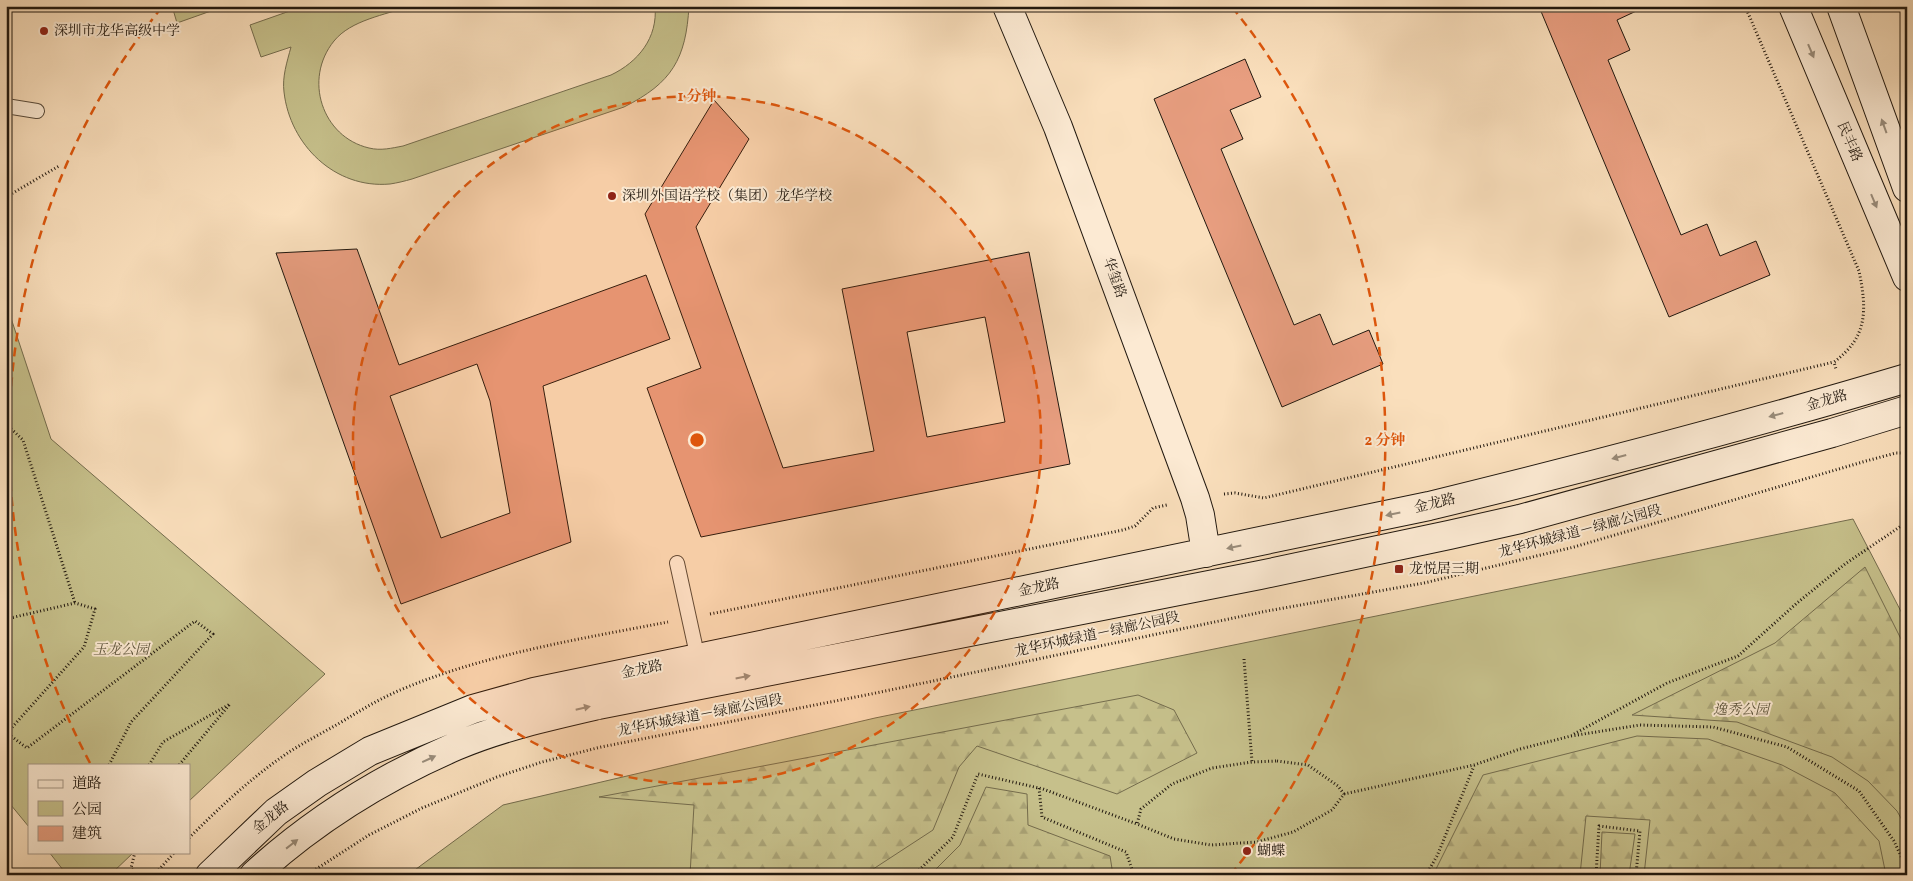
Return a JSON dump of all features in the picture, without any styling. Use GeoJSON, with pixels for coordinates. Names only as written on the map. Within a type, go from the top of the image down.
{"type":"FeatureCollection","features":[{"type":"Feature","properties":{"kind":"main road","name":"华玺路"},"geometry":{"type":"LineString","coordinates":[[1007,6],[1058,127],[1191,489],[1200,515],[1206,553]]}},
{"type":"Feature","properties":{"kind":"main road","name":"民丰路"},"geometry":{"type":"LineString","coordinates":[[1792,6],[1907,276]]}},
{"type":"Feature","properties":{"kind":"main road"},"geometry":{"type":"LineString","coordinates":[[1841,6],[1907,188]]}},
{"type":"Feature","properties":{"kind":"main road","name":"金龙路"},"geometry":{"type":"LineString","coordinates":[[210,875],[276,812],[317,783],[370,751],[420,729],[482,707],[534,692],[1429,506],[1507,487],[1907,378]]}},
{"type":"Feature","properties":{"kind":"main road","name":"金龙路"},"geometry":{"type":"LineString","coordinates":[[254,875],[323,819],[387,779],[457,746],[530,721],[608,703],[1270,574],[1467,531],[1529,516],[1803,441],[1907,410]]}},
{"type":"Feature","properties":{"kind":"lane"},"geometry":{"type":"LineString","coordinates":[[6,106],[37,111]]}},
{"type":"Feature","properties":{"kind":"lane"},"geometry":{"type":"LineString","coordinates":[[677,563],[698,659]]}},
{"type":"Feature","properties":{"kind":"path"},"geometry":{"type":"LineString","coordinates":[[1218,495],[1235,492],[1264,498],[1834,362],[1848,352],[1861,329],[1864,314],[1864,299],[1859,271],[1745,6]]}},
{"type":"Feature","properties":{"kind":"path"},"geometry":{"type":"LineString","coordinates":[[6,196],[59,166]]}},
{"type":"Feature","properties":{"kind":"path"},"geometry":{"type":"LineString","coordinates":[[1834,362],[1836,371]]}},
{"type":"Feature","properties":{"kind":"path"},"geometry":{"type":"LineString","coordinates":[[6,424],[23,440],[75,603]]}},
{"type":"Feature","properties":{"kind":"path","name":"龙华环城绿道－绿廊公园段"},"geometry":{"type":"LineString","coordinates":[[307,875],[369,835],[422,808],[497,776],[542,762],[601,747],[871,694],[1267,611],[1424,583],[1574,547],[1866,461],[1896,453],[1907,453]]}},
{"type":"Feature","properties":{"kind":"path"},"geometry":{"type":"LineString","coordinates":[[704,615],[1123,530],[1135,526],[1152,508],[1167,505]]}},
{"type":"Feature","properties":{"kind":"path"},"geometry":{"type":"LineString","coordinates":[[1571,736],[1667,683],[1738,656],[1797,603],[1845,564],[1907,522]]}},
{"type":"Feature","properties":{"kind":"path"},"geometry":{"type":"LineString","coordinates":[[6,619],[75,603],[94,609],[84,647],[7,733],[27,748],[195,621],[213,634],[131,722],[110,764]]}},
{"type":"Feature","properties":{"kind":"path"},"geometry":{"type":"LineString","coordinates":[[1244,659],[1252,762]]}},
{"type":"Feature","properties":{"kind":"path"},"geometry":{"type":"LineString","coordinates":[[150,764],[164,742],[230,704],[180,764]]}},
{"type":"Feature","properties":{"kind":"path"},"geometry":{"type":"LineString","coordinates":[[914,875],[953,837],[978,774],[1039,788],[1174,838],[1211,845],[1258,842],[1292,832],[1332,810],[1344,794],[1474,765],[1520,749],[1571,736],[1640,724],[1713,727],[1787,747],[1860,791],[1894,841],[1904,863],[1906,875]]}},
{"type":"Feature","properties":{"kind":"path"},"geometry":{"type":"LineString","coordinates":[[1137,824],[1141,808],[1172,784],[1212,768],[1252,762],[1278,761],[1308,765],[1338,786],[1344,794]]}},
{"type":"Feature","properties":{"kind":"path"},"geometry":{"type":"LineString","coordinates":[[1426,875],[1437,856],[1474,765]]}},
{"type":"Feature","properties":{"kind":"path"},"geometry":{"type":"LineString","coordinates":[[1039,788],[1042,817],[1126,852],[1134,875]]}},
{"type":"Feature","properties":{"kind":"path"},"geometry":{"type":"LineString","coordinates":[[1596,875],[1599,826],[1640,831],[1636,875]]}},
{"type":"Feature","properties":{"kind":"path"},"geometry":{"type":"LineString","coordinates":[[136,854],[132,868],[138,875]]}},
{"type":"Feature","properties":{"kind":"path"},"geometry":{"type":"LineString","coordinates":[[154,875],[173,854]]}},
{"type":"Feature","properties":{"kind":"green space"},"geometry":{"type":"Polygon","coordinates":[[[172,6],[225,6],[177,23],[172,6]]]}},
{"type":"Feature","properties":{"kind":"green space"},"geometry":{"type":"Polygon","coordinates":[[[304,6],[410,6],[359,23],[341,34],[334,41],[325,56],[320,72],[319,89],[322,105],[329,119],[339,132],[353,142],[369,148],[386,149],[403,146],[611,75],[630,63],[644,48],[653,28],[655,6],[689,6],[684,41],[680,55],[673,67],[654,89],[624,107],[412,179],[390,184],[370,184],[351,179],[334,171],[319,160],[306,146],[295,129],[288,111],[284,92],[285,70],[291,47],[261,57],[250,25],[304,6]]]}},
{"type":"Feature","properties":{"kind":"green space","name":"玉龙公园"},"geometry":{"type":"Polygon","coordinates":[[[6,303],[51,439],[325,674],[190,800],[190,764],[28,764],[28,826],[6,799],[6,303]]]}},
{"type":"Feature","properties":{"kind":"green space","name":"逸秀公园"},"geometry":{"type":"Polygon","coordinates":[[[1853,519],[1907,623],[1907,875],[408,875],[503,805],[875,718],[1853,519]]]}},
{"type":"Feature","properties":{"kind":"green space"},"geometry":{"type":"Polygon","coordinates":[[[1865,567],[1907,651],[1907,829],[1897,811],[1868,781],[1832,757],[1737,722],[1632,715],[1775,643],[1865,567]]]}},
{"type":"Feature","properties":{"kind":"green space"},"geometry":{"type":"Polygon","coordinates":[[[1138,695],[1174,710],[1197,753],[1117,794],[977,746],[959,767],[933,830],[864,875],[690,875],[694,805],[599,797],[1138,695]]]}},
{"type":"Feature","properties":{"kind":"green space"},"geometry":{"type":"Polygon","coordinates":[[[1637,736],[1708,739],[1782,765],[1835,793],[1879,841],[1886,875],[1644,875],[1650,820],[1586,816],[1580,875],[1433,875],[1483,775],[1637,736]]]}},
{"type":"Feature","properties":{"kind":"green space"},"geometry":{"type":"Polygon","coordinates":[[[986,787],[1027,794],[1028,825],[1110,856],[1113,875],[930,875],[960,845],[986,787]]]}},
{"type":"Feature","properties":{"kind":"green space"},"geometry":{"type":"Polygon","coordinates":[[[1602,832],[1635,834],[1629,875],[1600,875],[1602,832]]]}},
{"type":"Feature","properties":{"kind":"green space"},"geometry":{"type":"Polygon","coordinates":[[[51,854],[132,854],[110,875],[67,875],[51,854]]]}},
{"type":"Feature","properties":{"kind":"building"},"geometry":{"type":"Polygon","coordinates":[[[1547,6],[1647,6],[1617,20],[1630,50],[1608,60],[1681,235],[1707,224],[1720,256],[1756,241],[1770,275],[1669,317],[1540,9],[1547,6]]]}},
{"type":"Feature","properties":{"kind":"building"},"geometry":{"type":"Polygon","coordinates":[[[1245,59],[1261,97],[1230,110],[1243,139],[1221,149],[1294,325],[1320,314],[1333,345],[1369,330],[1383,364],[1282,407],[1154,99],[1245,59]]]}},
{"type":"Feature","properties":{"kind":"building"},"geometry":{"type":"Polygon","coordinates":[[[714,100],[749,139],[696,227],[783,468],[874,451],[842,289],[1029,252],[1070,464],[701,537],[647,388],[701,368],[645,214],[714,100]],[[985,317],[907,332],[927,437],[1005,422],[985,317]]]}},
{"type":"Feature","properties":{"kind":"building"},"geometry":{"type":"Polygon","coordinates":[[[357,249],[399,365],[646,275],[670,339],[543,386],[571,542],[401,604],[276,253],[357,249]],[[477,364],[390,396],[441,538],[510,513],[490,401],[477,364]]]}},
{"type":"Feature","properties":{"kind":"place","name":"深圳市龙华高级中学"},"geometry":{"type":"Point","coordinates":[44,31]}},
{"type":"Feature","properties":{"kind":"place","name":"深圳外国语学校（集团）龙华学校"},"geometry":{"type":"Point","coordinates":[612,196]}},
{"type":"Feature","properties":{"kind":"place","name":"龙悦居三期"},"geometry":{"type":"Point","coordinates":[1399,569]}},
{"type":"Feature","properties":{"kind":"place","name":"蝴蝶"},"geometry":{"type":"Point","coordinates":[1247,851]}}]}
